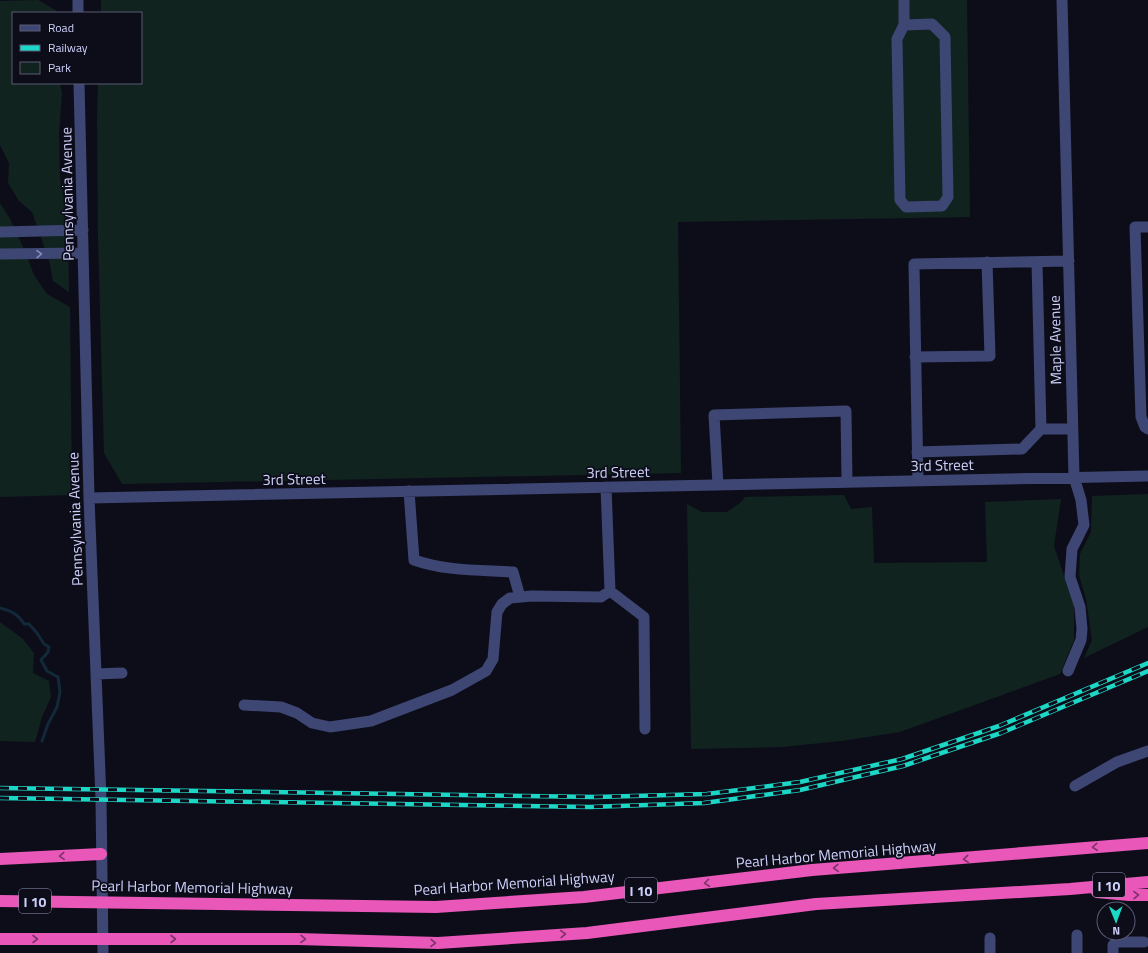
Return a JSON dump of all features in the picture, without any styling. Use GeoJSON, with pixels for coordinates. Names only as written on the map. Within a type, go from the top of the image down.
{"type":"FeatureCollection","features":[{"type":"Feature","properties":{"kind":"highway"},"geometry":{"type":"LineString","coordinates":[[1114,845],[1148,840]]}},
{"type":"Feature","properties":{"kind":"highway","name":"Pearl Harbor Memorial Highway"},"geometry":{"type":"LineString","coordinates":[[0,901],[436,907],[584,897],[812,870],[1148,843]]}},
{"type":"Feature","properties":{"kind":"highway"},"geometry":{"type":"LineString","coordinates":[[0,859],[101,854]]}},
{"type":"Feature","properties":{"kind":"highway","name":"I 10"},"geometry":{"type":"LineString","coordinates":[[0,939],[298,939],[438,943],[587,933],[816,904],[1070,889],[1148,882]]}},
{"type":"Feature","properties":{"kind":"highway"},"geometry":{"type":"LineString","coordinates":[[1070,889],[1129,895],[1148,895]]}},
{"type":"Feature","properties":{"kind":"street"},"geometry":{"type":"LineString","coordinates":[[78,0],[78,12]]}},
{"type":"Feature","properties":{"kind":"street"},"geometry":{"type":"LineString","coordinates":[[904,0],[904,25],[897,39],[900,200],[906,207],[942,206],[948,197],[945,37],[932,24],[904,25]]}},
{"type":"Feature","properties":{"kind":"street","name":"Maple Avenue"},"geometry":{"type":"LineString","coordinates":[[1062,0],[1074,477],[1081,500],[1084,525],[1072,549],[1070,577],[1080,607],[1082,629],[1081,640],[1068,671]]}},
{"type":"Feature","properties":{"kind":"street","name":"Pennsylvania Avenue"},"geometry":{"type":"LineString","coordinates":[[80,84],[89,498],[100,794],[103,953]]}},
{"type":"Feature","properties":{"kind":"street"},"geometry":{"type":"LineString","coordinates":[[1148,227],[1135,227],[1144,374],[1141,417],[1145,427],[1148,429]]}},
{"type":"Feature","properties":{"kind":"street"},"geometry":{"type":"LineString","coordinates":[[0,232],[83,230]]}},
{"type":"Feature","properties":{"kind":"street"},"geometry":{"type":"LineString","coordinates":[[0,254],[83,253]]}},
{"type":"Feature","properties":{"kind":"street"},"geometry":{"type":"LineString","coordinates":[[918,480],[914,264],[1068,261]]}},
{"type":"Feature","properties":{"kind":"street"},"geometry":{"type":"LineString","coordinates":[[916,358],[990,356],[988,262]]}},
{"type":"Feature","properties":{"kind":"street"},"geometry":{"type":"LineString","coordinates":[[917,452],[1022,449],[1041,429],[1037,262]]}},
{"type":"Feature","properties":{"kind":"street"},"geometry":{"type":"LineString","coordinates":[[718,485],[714,415],[846,411],[847,482]]}},
{"type":"Feature","properties":{"kind":"street"},"geometry":{"type":"LineString","coordinates":[[1041,429],[1072,429]]}},
{"type":"Feature","properties":{"kind":"street","name":"3rd Street"},"geometry":{"type":"LineString","coordinates":[[89,498],[1148,476]]}},
{"type":"Feature","properties":{"kind":"street"},"geometry":{"type":"LineString","coordinates":[[606,487],[610,591]]}},
{"type":"Feature","properties":{"kind":"street"},"geometry":{"type":"LineString","coordinates":[[409,491],[414,560],[426,565],[455,569],[513,572],[520,597]]}},
{"type":"Feature","properties":{"kind":"street"},"geometry":{"type":"LineString","coordinates":[[244,705],[281,707],[297,713],[312,723],[330,727],[371,721],[452,690],[486,671],[493,659],[497,612],[502,604],[510,598],[532,596],[601,597],[610,591]]}},
{"type":"Feature","properties":{"kind":"street"},"geometry":{"type":"LineString","coordinates":[[610,591],[644,617],[645,728]]}},
{"type":"Feature","properties":{"kind":"street"},"geometry":{"type":"LineString","coordinates":[[96,674],[122,674]]}},
{"type":"Feature","properties":{"kind":"street"},"geometry":{"type":"LineString","coordinates":[[1075,786],[1117,762],[1148,751]]}},
{"type":"Feature","properties":{"kind":"street"},"geometry":{"type":"LineString","coordinates":[[1077,936],[1077,953]]}},
{"type":"Feature","properties":{"kind":"street"},"geometry":{"type":"LineString","coordinates":[[990,938],[990,953]]}},
{"type":"Feature","properties":{"kind":"street"},"geometry":{"type":"LineString","coordinates":[[1113,953],[1113,946],[1117,942],[1144,942]]}},
{"type":"Feature","properties":{"kind":"green space"},"geometry":{"type":"Polygon","coordinates":[[[38,0],[58,12],[12,12],[12,84],[60,84],[62,93],[59,134],[60,179],[68,218],[69,292],[53,281],[49,260],[32,212],[19,201],[8,183],[9,163],[0,145],[0,1],[38,0]]]}},
{"type":"Feature","properties":{"kind":"green space"},"geometry":{"type":"Polygon","coordinates":[[[967,0],[970,217],[678,222],[681,473],[122,484],[104,453],[98,239],[98,84],[142,84],[142,12],[101,12],[101,1],[967,0]]]}},
{"type":"Feature","properties":{"kind":"green space"},"geometry":{"type":"Polygon","coordinates":[[[0,203],[10,219],[34,275],[47,294],[70,307],[72,495],[0,497],[0,203]]]}},
{"type":"Feature","properties":{"kind":"green space"},"geometry":{"type":"Polygon","coordinates":[[[1148,494],[1148,627],[1084,658],[1092,640],[1086,599],[1079,575],[1080,554],[1091,532],[1092,496],[1148,494]]]}},
{"type":"Feature","properties":{"kind":"green space"},"geometry":{"type":"Polygon","coordinates":[[[844,495],[851,509],[872,507],[874,563],[987,562],[985,502],[1061,499],[1054,546],[1074,606],[1074,640],[1060,674],[900,732],[841,741],[782,747],[691,749],[687,504],[702,512],[727,512],[740,503],[745,497],[844,495]]]}},
{"type":"Feature","properties":{"kind":"green space"},"geometry":{"type":"Polygon","coordinates":[[[0,622],[23,639],[34,653],[33,673],[49,681],[51,697],[42,717],[35,742],[0,741],[0,622]]]}},
{"type":"Feature","properties":{"kind":"waterway"},"geometry":{"type":"LineString","coordinates":[[0,608],[14,613],[24,624],[29,624],[44,644],[49,647],[48,652],[41,660],[47,671],[58,677],[60,692],[57,707],[48,724],[42,741]]}},
{"type":"Feature","properties":{"kind":"railway"},"geometry":{"type":"LineString","coordinates":[[0,788],[596,797],[707,794],[800,782],[902,759],[999,726],[1148,663]]}},
{"type":"Feature","properties":{"kind":"railway"},"geometry":{"type":"LineString","coordinates":[[0,798],[590,807],[704,803],[800,790],[903,766],[1001,733],[1148,671]]}}]}
